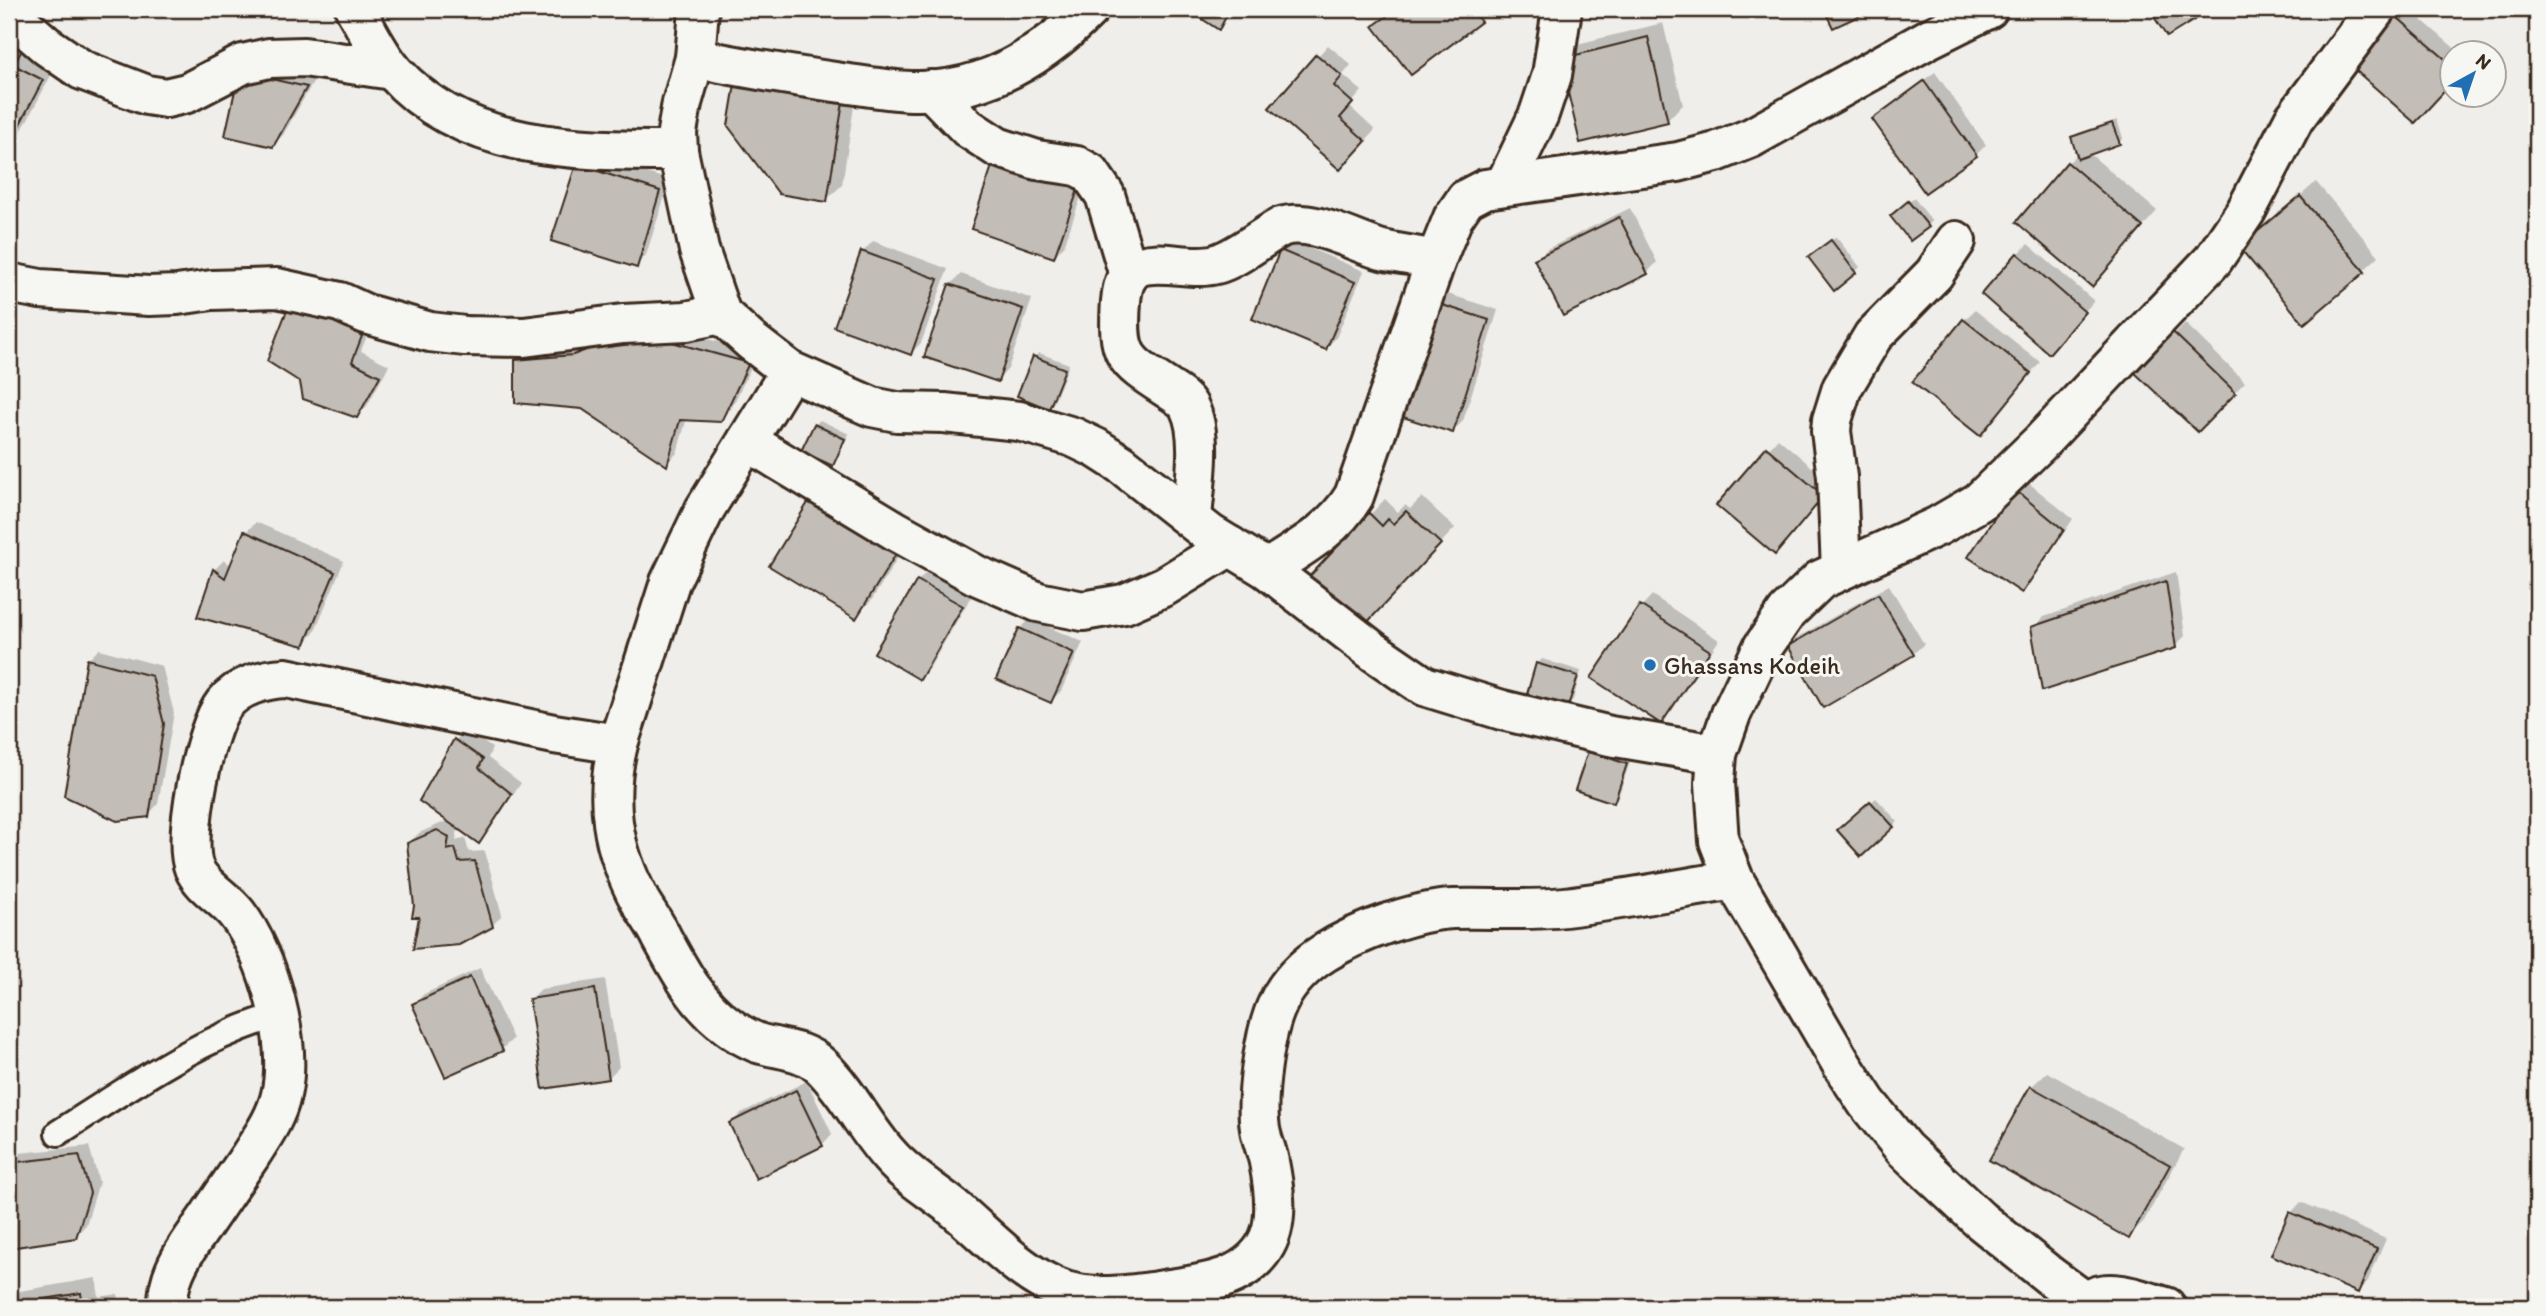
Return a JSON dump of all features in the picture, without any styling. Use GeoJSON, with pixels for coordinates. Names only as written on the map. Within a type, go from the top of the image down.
{"type":"FeatureCollection","features":[{"type":"Feature","properties":{"kind":"street"},"geometry":{"type":"LineString","coordinates":[[355,9],[392,71],[433,105],[463,122],[490,133],[572,150],[678,151]]}},
{"type":"Feature","properties":{"kind":"street"},"geometry":{"type":"LineString","coordinates":[[699,9],[695,58],[681,103],[677,132],[678,151],[699,250],[721,314],[790,370],[872,407],[897,412],[944,413],[1019,421],[1073,437],[1121,464],[1192,519],[1267,569],[1424,686],[1502,710],[1610,736],[1717,754]]}},
{"type":"Feature","properties":{"kind":"street"},"geometry":{"type":"LineString","coordinates":[[695,58],[788,76],[882,89],[931,90],[960,87],[1020,65],[1068,31],[1089,9]]}},
{"type":"Feature","properties":{"kind":"street"},"geometry":{"type":"LineString","coordinates":[[1505,185],[1539,114],[1552,75],[1562,9]]}},
{"type":"Feature","properties":{"kind":"street"},"geometry":{"type":"LineString","coordinates":[[1267,569],[1328,528],[1344,514],[1354,496],[1436,260],[1457,210],[1466,199],[1485,189],[1505,185],[1678,162],[1716,152],[1751,138],[1887,61],[1988,9]]}},
{"type":"Feature","properties":{"kind":"street"},"geometry":{"type":"LineString","coordinates":[[2166,1307],[2110,1294],[2096,1295],[2086,1305],[1980,1220],[1904,1149],[1867,1103],[1844,1068],[1734,880],[1719,841],[1715,783],[1717,754],[1731,714],[1763,648],[1795,604],[1820,580],[1938,526],[1979,502],[2040,443],[2213,260],[2246,211],[2294,119],[2376,9]]}},
{"type":"Feature","properties":{"kind":"street"},"geometry":{"type":"LineString","coordinates":[[9,13],[47,46],[82,70],[147,95],[166,98],[187,93],[243,64],[269,58],[304,57],[392,71]]}},
{"type":"Feature","properties":{"kind":"street"},"geometry":{"type":"LineString","coordinates":[[931,90],[968,128],[997,147],[1037,160],[1077,166],[1090,173],[1105,195],[1129,275]]}},
{"type":"Feature","properties":{"kind":"street"},"geometry":{"type":"LineString","coordinates":[[1192,519],[1196,461],[1194,421],[1185,401],[1138,370],[1123,352],[1119,324],[1121,295],[1133,270],[1142,266],[1215,265],[1292,223],[1314,226],[1384,250],[1436,260]]}},
{"type":"Feature","properties":{"kind":"street"},"geometry":{"type":"LineString","coordinates":[[1841,569],[1837,477],[1831,431],[1842,388],[1873,336],[1934,274],[1956,241]]}},
{"type":"Feature","properties":{"kind":"street"},"geometry":{"type":"LineString","coordinates":[[9,283],[40,289],[149,296],[277,288],[340,302],[366,314],[430,332],[465,337],[524,337],[623,324],[686,321],[721,314]]}},
{"type":"Feature","properties":{"kind":"street"},"geometry":{"type":"LineString","coordinates":[[790,370],[705,509],[670,582],[618,744],[611,774],[611,818],[615,842],[641,903],[680,972],[702,1003],[725,1025],[743,1036],[759,1043],[798,1051],[815,1061],[831,1076],[888,1154],[918,1182],[1043,1282],[1066,1291],[1087,1295],[1122,1296],[1207,1283],[1245,1267],[1257,1257],[1269,1241],[1274,1226],[1275,1195],[1260,1130],[1258,1102],[1268,1038],[1274,1013],[1285,990],[1325,952],[1362,934],[1410,917],[1448,909],[1560,908],[1734,880]]}},
{"type":"Feature","properties":{"kind":"street"},"geometry":{"type":"LineString","coordinates":[[747,441],[896,531],[976,575],[1038,602],[1083,611],[1124,604],[1165,586],[1230,546]]}},
{"type":"Feature","properties":{"kind":"street"},"geometry":{"type":"LineString","coordinates":[[168,1307],[170,1285],[183,1253],[269,1127],[281,1095],[283,1068],[279,1015],[266,968],[252,937],[237,914],[196,872],[191,856],[192,811],[212,727],[224,704],[237,691],[264,681],[286,678],[554,734],[618,744]]}},
{"type":"Feature","properties":{"kind":"lane"},"geometry":{"type":"LineString","coordinates":[[58,1133],[149,1075],[208,1042],[244,1025],[279,1015]]}},
{"type":"Feature","properties":{"kind":"building"},"geometry":{"type":"Polygon","coordinates":[[[1187,9],[1230,9],[1219,30],[1187,9]]]}},
{"type":"Feature","properties":{"kind":"building"},"geometry":{"type":"Polygon","coordinates":[[[1382,9],[1471,9],[1481,22],[1411,75],[1373,26],[1387,16],[1382,9]]]}},
{"type":"Feature","properties":{"kind":"building"},"geometry":{"type":"Polygon","coordinates":[[[1824,9],[1874,9],[1833,28],[1824,9]]]}},
{"type":"Feature","properties":{"kind":"building"},"geometry":{"type":"Polygon","coordinates":[[[2149,9],[2212,9],[2167,37],[2149,9]]]}},
{"type":"Feature","properties":{"kind":"building"},"geometry":{"type":"Polygon","coordinates":[[[2390,11],[2438,53],[2438,98],[2415,123],[2345,61],[2390,11]]]}},
{"type":"Feature","properties":{"kind":"building"},"geometry":{"type":"Polygon","coordinates":[[[9,35],[25,44],[14,65],[43,80],[9,145],[9,35]]]}},
{"type":"Feature","properties":{"kind":"building"},"geometry":{"type":"Polygon","coordinates":[[[1648,37],[1668,122],[1580,143],[1560,59],[1648,37]]]}},
{"type":"Feature","properties":{"kind":"building"},"geometry":{"type":"Polygon","coordinates":[[[1316,54],[1342,76],[1334,86],[1353,103],[1340,118],[1366,141],[1340,170],[1269,108],[1316,54]]]}},
{"type":"Feature","properties":{"kind":"building"},"geometry":{"type":"Polygon","coordinates":[[[239,72],[307,87],[273,147],[225,136],[239,72]]]}},
{"type":"Feature","properties":{"kind":"building"},"geometry":{"type":"Polygon","coordinates":[[[1924,81],[1977,156],[1925,193],[1872,119],[1924,81]]]}},
{"type":"Feature","properties":{"kind":"building"},"geometry":{"type":"Polygon","coordinates":[[[735,84],[843,102],[827,202],[779,194],[728,126],[735,84]]]}},
{"type":"Feature","properties":{"kind":"building"},"geometry":{"type":"Polygon","coordinates":[[[2112,123],[2120,144],[2078,159],[2071,137],[2112,123]]]}},
{"type":"Feature","properties":{"kind":"building"},"geometry":{"type":"Polygon","coordinates":[[[996,154],[1080,184],[1054,258],[971,229],[996,154]]]}},
{"type":"Feature","properties":{"kind":"building"},"geometry":{"type":"Polygon","coordinates":[[[2067,162],[2143,227],[2092,287],[2016,222],[2067,162]]]}},
{"type":"Feature","properties":{"kind":"building"},"geometry":{"type":"Polygon","coordinates":[[[576,164],[660,191],[637,268],[551,241],[576,164]]]}},
{"type":"Feature","properties":{"kind":"building"},"geometry":{"type":"Polygon","coordinates":[[[2300,196],[2365,272],[2304,324],[2239,247],[2300,196]]]}},
{"type":"Feature","properties":{"kind":"building"},"geometry":{"type":"Polygon","coordinates":[[[1908,201],[1929,227],[1910,241],[1890,216],[1908,201]]]}},
{"type":"Feature","properties":{"kind":"building"},"geometry":{"type":"Polygon","coordinates":[[[1619,217],[1648,274],[1563,316],[1534,259],[1619,217]]]}},
{"type":"Feature","properties":{"kind":"building"},"geometry":{"type":"Polygon","coordinates":[[[1831,240],[1856,273],[1834,291],[1808,257],[1831,240]]]}},
{"type":"Feature","properties":{"kind":"building"},"geometry":{"type":"Polygon","coordinates":[[[1280,250],[1355,282],[1326,350],[1252,319],[1280,250]]]}},
{"type":"Feature","properties":{"kind":"building"},"geometry":{"type":"Polygon","coordinates":[[[861,251],[938,279],[911,355],[834,327],[861,251]]]}},
{"type":"Feature","properties":{"kind":"building"},"geometry":{"type":"Polygon","coordinates":[[[2017,253],[2085,312],[2049,354],[1981,294],[2017,253]]]}},
{"type":"Feature","properties":{"kind":"building"},"geometry":{"type":"Polygon","coordinates":[[[949,284],[1023,309],[998,382],[924,357],[949,284]]]}},
{"type":"Feature","properties":{"kind":"building"},"geometry":{"type":"Polygon","coordinates":[[[1436,303],[1489,320],[1453,433],[1400,416],[1436,303]]]}},
{"type":"Feature","properties":{"kind":"building"},"geometry":{"type":"Polygon","coordinates":[[[289,305],[336,322],[362,336],[352,362],[380,376],[357,418],[303,399],[300,382],[267,361],[289,305]]]}},
{"type":"Feature","properties":{"kind":"building"},"geometry":{"type":"Polygon","coordinates":[[[1963,319],[2031,373],[1980,436],[1912,382],[1963,319]]]}},
{"type":"Feature","properties":{"kind":"building"},"geometry":{"type":"Polygon","coordinates":[[[635,332],[749,363],[721,422],[680,420],[667,466],[582,409],[515,403],[515,360],[573,355],[635,332]]]}},
{"type":"Feature","properties":{"kind":"building"},"geometry":{"type":"Polygon","coordinates":[[[2173,332],[2236,393],[2198,432],[2135,373],[2173,332]]]}},
{"type":"Feature","properties":{"kind":"building"},"geometry":{"type":"Polygon","coordinates":[[[1033,356],[1065,369],[1049,409],[1017,396],[1033,356]]]}},
{"type":"Feature","properties":{"kind":"building"},"geometry":{"type":"Polygon","coordinates":[[[814,424],[845,439],[833,466],[801,451],[814,424]]]}},
{"type":"Feature","properties":{"kind":"building"},"geometry":{"type":"Polygon","coordinates":[[[1766,447],[1824,496],[1775,555],[1716,505],[1766,447]]]}},
{"type":"Feature","properties":{"kind":"building"},"geometry":{"type":"Polygon","coordinates":[[[2014,489],[2064,530],[2022,593],[1968,557],[2014,489]]]}},
{"type":"Feature","properties":{"kind":"building"},"geometry":{"type":"Polygon","coordinates":[[[812,496],[899,549],[856,619],[769,566],[812,496]]]}},
{"type":"Feature","properties":{"kind":"building"},"geometry":{"type":"Polygon","coordinates":[[[1406,511],[1441,544],[1361,629],[1307,579],[1369,513],[1382,526],[1388,519],[1393,524],[1406,511]]]}},
{"type":"Feature","properties":{"kind":"building"},"geometry":{"type":"Polygon","coordinates":[[[244,531],[335,572],[304,646],[197,617],[213,569],[225,578],[244,531]]]}},
{"type":"Feature","properties":{"kind":"building"},"geometry":{"type":"Polygon","coordinates":[[[917,580],[963,606],[920,680],[874,653],[917,580]]]}},
{"type":"Feature","properties":{"kind":"building"},"geometry":{"type":"Polygon","coordinates":[[[2166,581],[2176,648],[2042,691],[2031,627],[2166,581]]]}},
{"type":"Feature","properties":{"kind":"building"},"geometry":{"type":"Polygon","coordinates":[[[1878,594],[1914,655],[1823,708],[1788,646],[1878,594]]]}},
{"type":"Feature","properties":{"kind":"building","name":"Ghassans Kodeih"},"geometry":{"type":"Polygon","coordinates":[[[1640,605],[1710,651],[1661,724],[1591,678],[1640,605]]]}},
{"type":"Feature","properties":{"kind":"building"},"geometry":{"type":"Polygon","coordinates":[[[1019,628],[1074,653],[1051,703],[996,679],[1019,628]]]}},
{"type":"Feature","properties":{"kind":"building"},"geometry":{"type":"Polygon","coordinates":[[[87,659],[152,676],[164,724],[149,817],[117,821],[64,796],[87,659]]]}},
{"type":"Feature","properties":{"kind":"building"},"geometry":{"type":"Polygon","coordinates":[[[1536,663],[1578,676],[1568,706],[1527,694],[1536,663]]]}},
{"type":"Feature","properties":{"kind":"building"},"geometry":{"type":"Polygon","coordinates":[[[454,739],[483,759],[479,768],[512,794],[479,844],[419,801],[454,739]]]}},
{"type":"Feature","properties":{"kind":"building"},"geometry":{"type":"Polygon","coordinates":[[[1588,751],[1627,764],[1614,803],[1575,790],[1588,751]]]}},
{"type":"Feature","properties":{"kind":"building"},"geometry":{"type":"Polygon","coordinates":[[[1870,801],[1894,827],[1861,857],[1837,830],[1870,801]]]}},
{"type":"Feature","properties":{"kind":"building"},"geometry":{"type":"Polygon","coordinates":[[[437,830],[449,837],[447,850],[455,848],[459,862],[475,861],[493,927],[459,945],[413,949],[419,917],[412,917],[414,906],[407,843],[437,830]]]}},
{"type":"Feature","properties":{"kind":"building"},"geometry":{"type":"Polygon","coordinates":[[[470,977],[503,1051],[445,1077],[412,1004],[470,977]]]}},
{"type":"Feature","properties":{"kind":"building"},"geometry":{"type":"Polygon","coordinates":[[[595,989],[609,1079],[543,1089],[529,999],[595,989]]]}},
{"type":"Feature","properties":{"kind":"building"},"geometry":{"type":"Polygon","coordinates":[[[2030,1086],[2170,1165],[2129,1239],[1989,1160],[2030,1086]]]}},
{"type":"Feature","properties":{"kind":"building"},"geometry":{"type":"Polygon","coordinates":[[[796,1090],[823,1146],[756,1179],[729,1123],[796,1090]]]}},
{"type":"Feature","properties":{"kind":"building"},"geometry":{"type":"Polygon","coordinates":[[[79,1155],[90,1193],[76,1238],[9,1248],[9,1163],[79,1155]]]}},
{"type":"Feature","properties":{"kind":"building"},"geometry":{"type":"Polygon","coordinates":[[[2289,1212],[2377,1249],[2358,1293],[2271,1255],[2289,1212]]]}},
{"type":"Feature","properties":{"kind":"building"},"geometry":{"type":"Polygon","coordinates":[[[81,1293],[83,1307],[9,1307],[9,1305],[81,1293]]]}},
{"type":"Feature","properties":{"kind":"place","name":"Ghassans Kodeih"},"geometry":{"type":"Point","coordinates":[1650,665]}}]}
